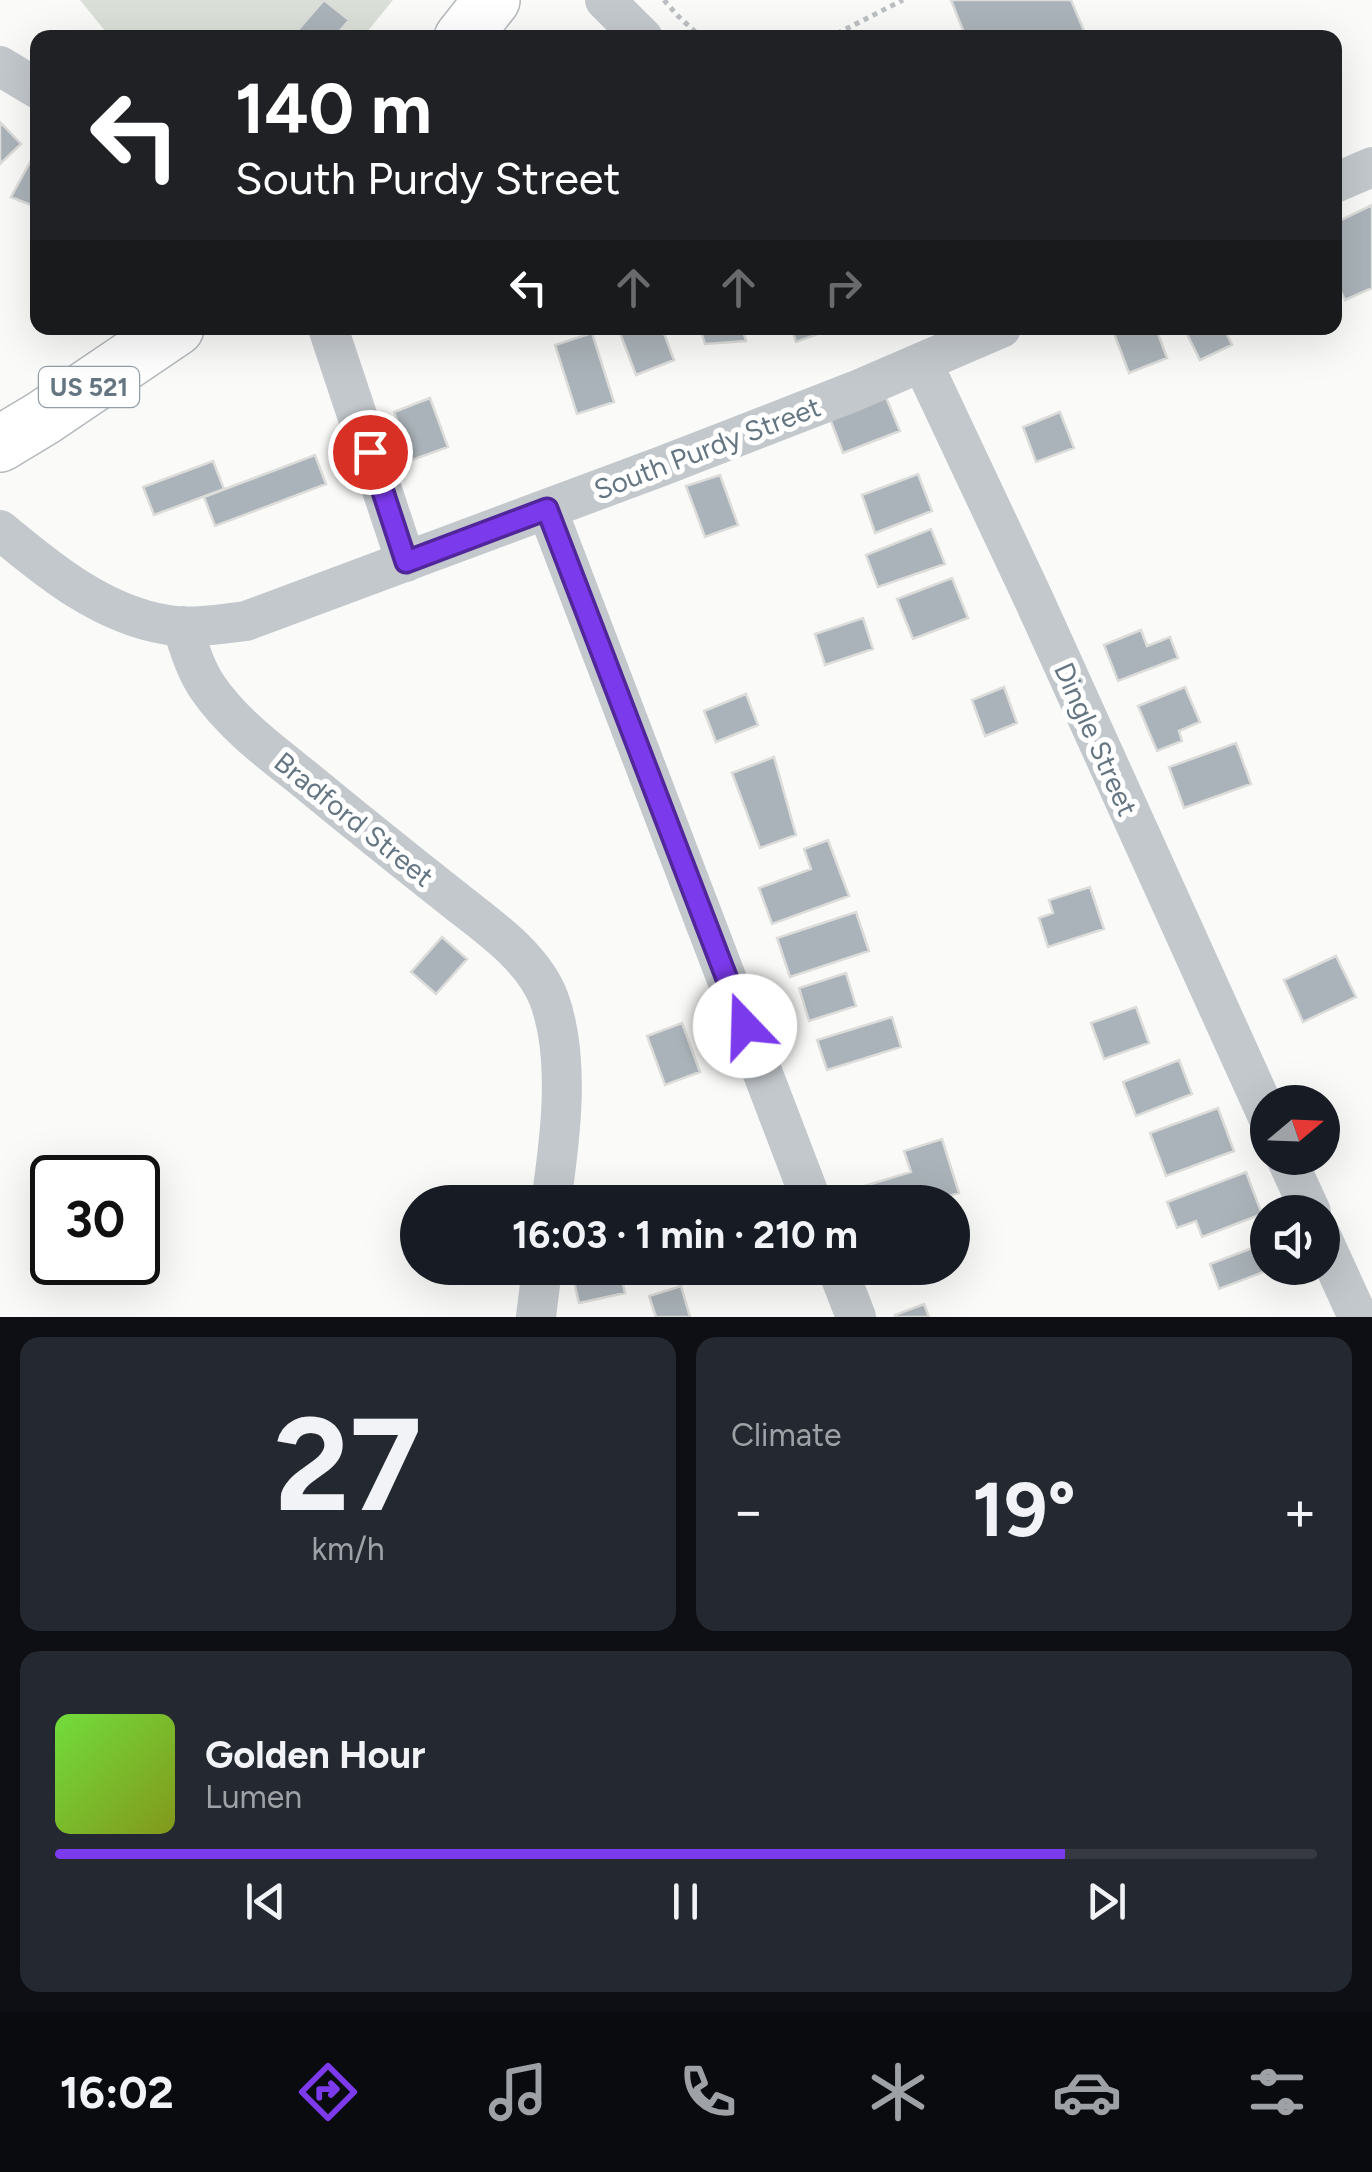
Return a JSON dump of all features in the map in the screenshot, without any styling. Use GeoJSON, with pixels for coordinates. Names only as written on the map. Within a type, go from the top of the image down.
{"type":"FeatureCollection","features":[{"type":"Feature","properties":{"kind":"highway"},"geometry":{"type":"LineString","coordinates":[[468,30],[492,0]]}},
{"type":"Feature","properties":{"kind":"highway","name":"US 521"},"geometry":{"type":"LineString","coordinates":[[0,444],[166,335]]}},
{"type":"Feature","properties":{"kind":"street"},"geometry":{"type":"LineString","coordinates":[[605,0],[635,30]]}},
{"type":"Feature","properties":{"kind":"street"},"geometry":{"type":"LineString","coordinates":[[0,66],[30,84]]}},
{"type":"Feature","properties":{"kind":"street"},"geometry":{"type":"LineString","coordinates":[[1342,180],[1372,167]]}},
{"type":"Feature","properties":{"kind":"street"},"geometry":{"type":"LineString","coordinates":[[330,335],[406,562]]}},
{"type":"Feature","properties":{"kind":"street","name":"South Purdy Street"},"geometry":{"type":"LineString","coordinates":[[182,626],[246,621],[697,452],[985,335]]}},
{"type":"Feature","properties":{"kind":"street","name":"Dingle Street"},"geometry":{"type":"LineString","coordinates":[[922,362],[1254,1085]]}},
{"type":"Feature","properties":{"kind":"street"},"geometry":{"type":"LineString","coordinates":[[547,509],[805,1185]]}},
{"type":"Feature","properties":{"kind":"street"},"geometry":{"type":"LineString","coordinates":[[0,530],[104,605],[124,614],[182,626]]}},
{"type":"Feature","properties":{"kind":"street","name":"Bradford Street"},"geometry":{"type":"LineString","coordinates":[[182,626],[195,666],[228,713],[355,821],[484,922],[522,958],[542,984],[557,1028],[563,1063],[554,1185]]}},
{"type":"Feature","properties":{"kind":"street"},"geometry":{"type":"LineString","coordinates":[[1340,1278],[1358,1317]]}},
{"type":"Feature","properties":{"kind":"street"},"geometry":{"type":"LineString","coordinates":[[536,1317],[540,1285]]}},
{"type":"Feature","properties":{"kind":"street"},"geometry":{"type":"LineString","coordinates":[[844,1285],[856,1317]]}},
{"type":"Feature","properties":{"kind":"path"},"geometry":{"type":"LineString","coordinates":[[664,0],[693,30]]}},
{"type":"Feature","properties":{"kind":"path"},"geometry":{"type":"LineString","coordinates":[[844,30],[903,0]]}},
{"type":"Feature","properties":{"kind":"shaded area"},"geometry":{"type":"Polygon","coordinates":[[[80,0],[393,0],[369,30],[104,30],[80,0]]]}},
{"type":"Feature","properties":{"kind":"building"},"geometry":{"type":"Polygon","coordinates":[[[324,0],[349,20],[341,30],[298,30],[324,0]]]}},
{"type":"Feature","properties":{"kind":"building"},"geometry":{"type":"Polygon","coordinates":[[[951,0],[1071,0],[1084,30],[963,30],[951,0]]]}},
{"type":"Feature","properties":{"kind":"building"},"geometry":{"type":"Polygon","coordinates":[[[0,122],[21,144],[0,164],[0,122]]]}},
{"type":"Feature","properties":{"kind":"building"},"geometry":{"type":"Polygon","coordinates":[[[30,162],[30,205],[11,197],[30,162]]]}},
{"type":"Feature","properties":{"kind":"building"},"geometry":{"type":"Polygon","coordinates":[[[1372,205],[1372,288],[1345,300],[1342,294],[1342,220],[1372,205]]]}},
{"type":"Feature","properties":{"kind":"building"},"geometry":{"type":"Polygon","coordinates":[[[593,335],[614,402],[577,414],[555,345],[593,335]]]}},
{"type":"Feature","properties":{"kind":"building"},"geometry":{"type":"Polygon","coordinates":[[[621,335],[665,335],[674,360],[636,375],[621,335]]]}},
{"type":"Feature","properties":{"kind":"building"},"geometry":{"type":"Polygon","coordinates":[[[702,335],[744,335],[746,341],[705,344],[702,335]]]}},
{"type":"Feature","properties":{"kind":"building"},"geometry":{"type":"Polygon","coordinates":[[[794,335],[815,335],[796,342],[794,335]]]}},
{"type":"Feature","properties":{"kind":"building"},"geometry":{"type":"Polygon","coordinates":[[[1115,335],[1159,335],[1167,358],[1129,373],[1115,335]]]}},
{"type":"Feature","properties":{"kind":"building"},"geometry":{"type":"Polygon","coordinates":[[[1188,335],[1227,335],[1232,345],[1200,360],[1188,335]]]}},
{"type":"Feature","properties":{"kind":"building"},"geometry":{"type":"Polygon","coordinates":[[[885,395],[900,431],[843,453],[829,416],[885,395]]]}},
{"type":"Feature","properties":{"kind":"building"},"geometry":{"type":"Polygon","coordinates":[[[430,398],[448,447],[412,460],[394,412],[430,398]]]}},
{"type":"Feature","properties":{"kind":"building"},"geometry":{"type":"Polygon","coordinates":[[[1060,412],[1074,448],[1036,462],[1023,427],[1060,412]]]}},
{"type":"Feature","properties":{"kind":"building"},"geometry":{"type":"Polygon","coordinates":[[[315,455],[326,484],[215,526],[204,497],[315,455]]]}},
{"type":"Feature","properties":{"kind":"building"},"geometry":{"type":"Polygon","coordinates":[[[213,461],[224,489],[154,515],[143,487],[213,461]]]}},
{"type":"Feature","properties":{"kind":"building"},"geometry":{"type":"Polygon","coordinates":[[[918,474],[932,511],[875,533],[862,495],[918,474]]]}},
{"type":"Feature","properties":{"kind":"building"},"geometry":{"type":"Polygon","coordinates":[[[720,475],[738,525],[705,537],[686,486],[720,475]]]}},
{"type":"Feature","properties":{"kind":"building"},"geometry":{"type":"Polygon","coordinates":[[[931,529],[945,564],[878,587],[866,555],[931,529]]]}},
{"type":"Feature","properties":{"kind":"building"},"geometry":{"type":"Polygon","coordinates":[[[952,578],[968,618],[913,639],[897,599],[952,578]]]}},
{"type":"Feature","properties":{"kind":"building"},"geometry":{"type":"Polygon","coordinates":[[[863,618],[873,649],[825,665],[815,634],[863,618]]]}},
{"type":"Feature","properties":{"kind":"building"},"geometry":{"type":"Polygon","coordinates":[[[1141,630],[1147,646],[1170,637],[1178,658],[1118,681],[1104,645],[1141,630]]]}},
{"type":"Feature","properties":{"kind":"building"},"geometry":{"type":"Polygon","coordinates":[[[1004,687],[1017,723],[985,736],[972,700],[1004,687]]]}},
{"type":"Feature","properties":{"kind":"building"},"geometry":{"type":"Polygon","coordinates":[[[1185,687],[1200,722],[1179,731],[1182,741],[1157,751],[1138,706],[1185,687]]]}},
{"type":"Feature","properties":{"kind":"building"},"geometry":{"type":"Polygon","coordinates":[[[746,694],[758,725],[716,742],[704,711],[746,694]]]}},
{"type":"Feature","properties":{"kind":"building"},"geometry":{"type":"Polygon","coordinates":[[[1236,743],[1251,784],[1184,808],[1169,767],[1236,743]]]}},
{"type":"Feature","properties":{"kind":"building"},"geometry":{"type":"Polygon","coordinates":[[[774,757],[796,835],[760,848],[732,773],[774,757]]]}},
{"type":"Feature","properties":{"kind":"building"},"geometry":{"type":"Polygon","coordinates":[[[828,840],[849,896],[772,924],[759,888],[811,869],[804,849],[828,840]]]}},
{"type":"Feature","properties":{"kind":"building"},"geometry":{"type":"Polygon","coordinates":[[[1090,887],[1104,929],[1048,947],[1039,918],[1053,913],[1049,900],[1090,887]]]}},
{"type":"Feature","properties":{"kind":"building"},"geometry":{"type":"Polygon","coordinates":[[[856,912],[869,951],[790,977],[777,938],[856,912]]]}},
{"type":"Feature","properties":{"kind":"building"},"geometry":{"type":"Polygon","coordinates":[[[442,937],[467,959],[436,994],[411,972],[442,937]]]}},
{"type":"Feature","properties":{"kind":"building"},"geometry":{"type":"Polygon","coordinates":[[[1336,956],[1356,997],[1303,1022],[1284,980],[1336,956]]]}},
{"type":"Feature","properties":{"kind":"building"},"geometry":{"type":"Polygon","coordinates":[[[846,973],[856,1006],[809,1021],[799,988],[846,973]]]}},
{"type":"Feature","properties":{"kind":"building"},"geometry":{"type":"Polygon","coordinates":[[[1136,1007],[1149,1043],[1104,1059],[1091,1023],[1136,1007]]]}},
{"type":"Feature","properties":{"kind":"building"},"geometry":{"type":"Polygon","coordinates":[[[892,1017],[901,1047],[827,1070],[817,1040],[892,1017]]]}},
{"type":"Feature","properties":{"kind":"building"},"geometry":{"type":"Polygon","coordinates":[[[682,1023],[700,1072],[665,1085],[647,1036],[682,1023]]]}},
{"type":"Feature","properties":{"kind":"building"},"geometry":{"type":"Polygon","coordinates":[[[1179,1060],[1192,1094],[1136,1116],[1123,1082],[1179,1060]]]}},
{"type":"Feature","properties":{"kind":"building"},"geometry":{"type":"Polygon","coordinates":[[[1218,1108],[1234,1151],[1166,1176],[1150,1133],[1218,1108]]]}},
{"type":"Feature","properties":{"kind":"building"},"geometry":{"type":"Polygon","coordinates":[[[942,1139],[956,1185],[868,1185],[911,1172],[904,1151],[942,1139]]]}},
{"type":"Feature","properties":{"kind":"building"},"geometry":{"type":"Polygon","coordinates":[[[1246,1172],[1255,1195],[1250,1195],[1250,1219],[1202,1237],[1196,1221],[1177,1228],[1167,1202],[1246,1172]]]}},
{"type":"Feature","properties":{"kind":"building"},"geometry":{"type":"Polygon","coordinates":[[[1250,1249],[1250,1277],[1219,1289],[1210,1264],[1250,1249]]]}},
{"type":"Feature","properties":{"kind":"building"},"geometry":{"type":"Polygon","coordinates":[[[575,1285],[623,1285],[625,1293],[579,1303],[575,1285]]]}},
{"type":"Feature","properties":{"kind":"building"},"geometry":{"type":"Polygon","coordinates":[[[681,1286],[690,1317],[656,1317],[649,1296],[681,1286]]]}},
{"type":"Feature","properties":{"kind":"building"},"geometry":{"type":"Polygon","coordinates":[[[924,1304],[929,1317],[895,1317],[895,1315],[924,1304]]]}},
{"type":"Feature","properties":{"kind":"route"},"geometry":{"type":"LineString","coordinates":[[370,452],[406,562],[547,509],[745,1026]]}}]}
